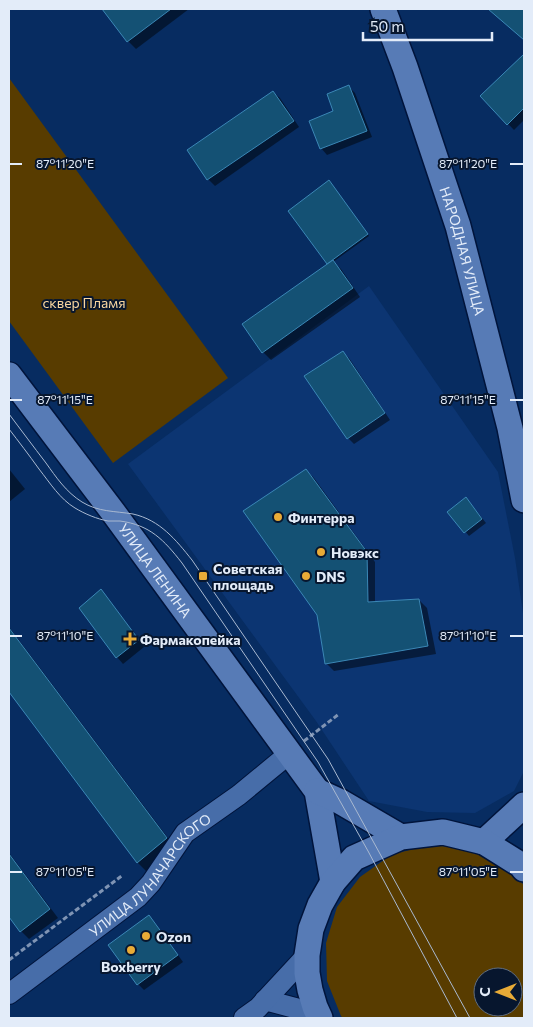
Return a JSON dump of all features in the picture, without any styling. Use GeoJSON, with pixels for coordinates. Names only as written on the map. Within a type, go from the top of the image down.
{"type":"FeatureCollection","features":[{"type":"Feature","properties":{"kind":"main road","name":"НАРОДНАЯ УЛИЦА"},"geometry":{"type":"LineString","coordinates":[[383,9],[405,67],[458,226],[510,428],[524,500]]}},
{"type":"Feature","properties":{"kind":"main road","name":"УЛИЦА ЛЕНИНА"},"geometry":{"type":"LineString","coordinates":[[9,375],[113,512],[317,790]]}},
{"type":"Feature","properties":{"kind":"main road"},"geometry":{"type":"LineString","coordinates":[[317,790],[401,837]]}},
{"type":"Feature","properties":{"kind":"main road"},"geometry":{"type":"LineString","coordinates":[[317,790],[334,882]]}},
{"type":"Feature","properties":{"kind":"main road"},"geometry":{"type":"LineString","coordinates":[[484,842],[524,805]]}},
{"type":"Feature","properties":{"kind":"main road"},"geometry":{"type":"LineString","coordinates":[[320,1018],[310,990],[307,973],[307,955],[311,929],[320,905],[334,882],[354,858],[401,837],[443,832],[484,842],[521,865],[524,869]]}},
{"type":"Feature","properties":{"kind":"street","name":"УЛИЦА ЛУНАЧАРСКОГО"},"geometry":{"type":"LineString","coordinates":[[9,994],[138,897],[151,883],[185,833],[239,795],[290,753]]}},
{"type":"Feature","properties":{"kind":"street"},"geometry":{"type":"LineString","coordinates":[[244,1018],[266,1000],[307,955]]}},
{"type":"Feature","properties":{"kind":"street"},"geometry":{"type":"LineString","coordinates":[[266,1000],[295,1008],[314,1018]]}},
{"type":"Feature","properties":{"kind":"path"},"geometry":{"type":"LineString","coordinates":[[290,753],[339,714]]}},
{"type":"Feature","properties":{"kind":"path"},"geometry":{"type":"LineString","coordinates":[[9,960],[122,875]]}},
{"type":"Feature","properties":{"kind":"shaded area"},"geometry":{"type":"Polygon","coordinates":[[[369,286],[498,472],[515,558],[524,620],[524,771],[514,791],[475,813],[427,812],[369,801],[316,721],[128,464],[369,286]]]}},
{"type":"Feature","properties":{"kind":"green space","name":"сквер Пламя"},"geometry":{"type":"Polygon","coordinates":[[[9,78],[228,378],[113,463],[9,321],[9,78]]]}},
{"type":"Feature","properties":{"kind":"green space"},"geometry":{"type":"Polygon","coordinates":[[[428,845],[465,848],[500,863],[524,885],[524,1018],[343,1018],[327,981],[326,943],[337,907],[360,877],[391,855],[428,845]]]}},
{"type":"Feature","properties":{"kind":"building"},"geometry":{"type":"Polygon","coordinates":[[[102,9],[171,9],[127,42],[102,9]]]}},
{"type":"Feature","properties":{"kind":"building"},"geometry":{"type":"Polygon","coordinates":[[[488,9],[524,9],[524,40],[488,9]]]}},
{"type":"Feature","properties":{"kind":"building"},"geometry":{"type":"Polygon","coordinates":[[[524,54],[524,108],[507,125],[480,96],[524,54]]]}},
{"type":"Feature","properties":{"kind":"building"},"geometry":{"type":"Polygon","coordinates":[[[349,85],[367,131],[320,149],[309,121],[333,111],[327,94],[349,85]]]}},
{"type":"Feature","properties":{"kind":"building"},"geometry":{"type":"Polygon","coordinates":[[[273,91],[294,121],[207,180],[187,150],[273,91]]]}},
{"type":"Feature","properties":{"kind":"building"},"geometry":{"type":"Polygon","coordinates":[[[329,180],[368,234],[327,264],[288,211],[329,180]]]}},
{"type":"Feature","properties":{"kind":"building"},"geometry":{"type":"Polygon","coordinates":[[[333,260],[353,288],[262,353],[242,324],[333,260]]]}},
{"type":"Feature","properties":{"kind":"building"},"geometry":{"type":"Polygon","coordinates":[[[343,351],[385,413],[347,439],[304,376],[343,351]]]}},
{"type":"Feature","properties":{"kind":"building"},"geometry":{"type":"Polygon","coordinates":[[[306,469],[367,552],[368,602],[419,599],[428,646],[325,664],[317,615],[243,511],[306,469]]]}},
{"type":"Feature","properties":{"kind":"building"},"geometry":{"type":"Polygon","coordinates":[[[466,497],[482,519],[464,533],[447,512],[466,497]]]}},
{"type":"Feature","properties":{"kind":"building"},"geometry":{"type":"Polygon","coordinates":[[[101,589],[139,640],[116,658],[79,608],[101,589]]]}},
{"type":"Feature","properties":{"kind":"building"},"geometry":{"type":"Polygon","coordinates":[[[9,628],[167,838],[137,863],[9,692],[9,628]]]}},
{"type":"Feature","properties":{"kind":"building"},"geometry":{"type":"Polygon","coordinates":[[[9,854],[50,909],[20,932],[9,917],[9,854]]]}},
{"type":"Feature","properties":{"kind":"building"},"geometry":{"type":"Polygon","coordinates":[[[149,915],[178,955],[137,985],[108,945],[149,915]]]}},
{"type":"Feature","properties":{"kind":"tram line"},"geometry":{"type":"LineString","coordinates":[[9,414],[58,479],[76,498],[94,508],[133,514],[151,521],[167,532],[192,560],[328,759],[470,1018]]}},
{"type":"Feature","properties":{"kind":"tram line"},"geometry":{"type":"LineString","coordinates":[[9,429],[51,485],[70,504],[95,518],[131,523],[148,530],[169,547],[182,563],[318,762],[457,1018]]}},
{"type":"Feature","properties":{"kind":"place","name":"Финтерра"},"geometry":{"type":"Point","coordinates":[278,517]}},
{"type":"Feature","properties":{"kind":"place","name":"Новэкс"},"geometry":{"type":"Point","coordinates":[321,552]}},
{"type":"Feature","properties":{"kind":"place","name":"Советская площадь"},"geometry":{"type":"Point","coordinates":[203,576]}},
{"type":"Feature","properties":{"kind":"place","name":"DNS"},"geometry":{"type":"Point","coordinates":[306,576]}},
{"type":"Feature","properties":{"kind":"place","name":"Фармакопейка"},"geometry":{"type":"Point","coordinates":[130,639]}},
{"type":"Feature","properties":{"kind":"place","name":"Ozon"},"geometry":{"type":"Point","coordinates":[146,936]}},
{"type":"Feature","properties":{"kind":"place","name":"Boxberry"},"geometry":{"type":"Point","coordinates":[131,950]}}]}
